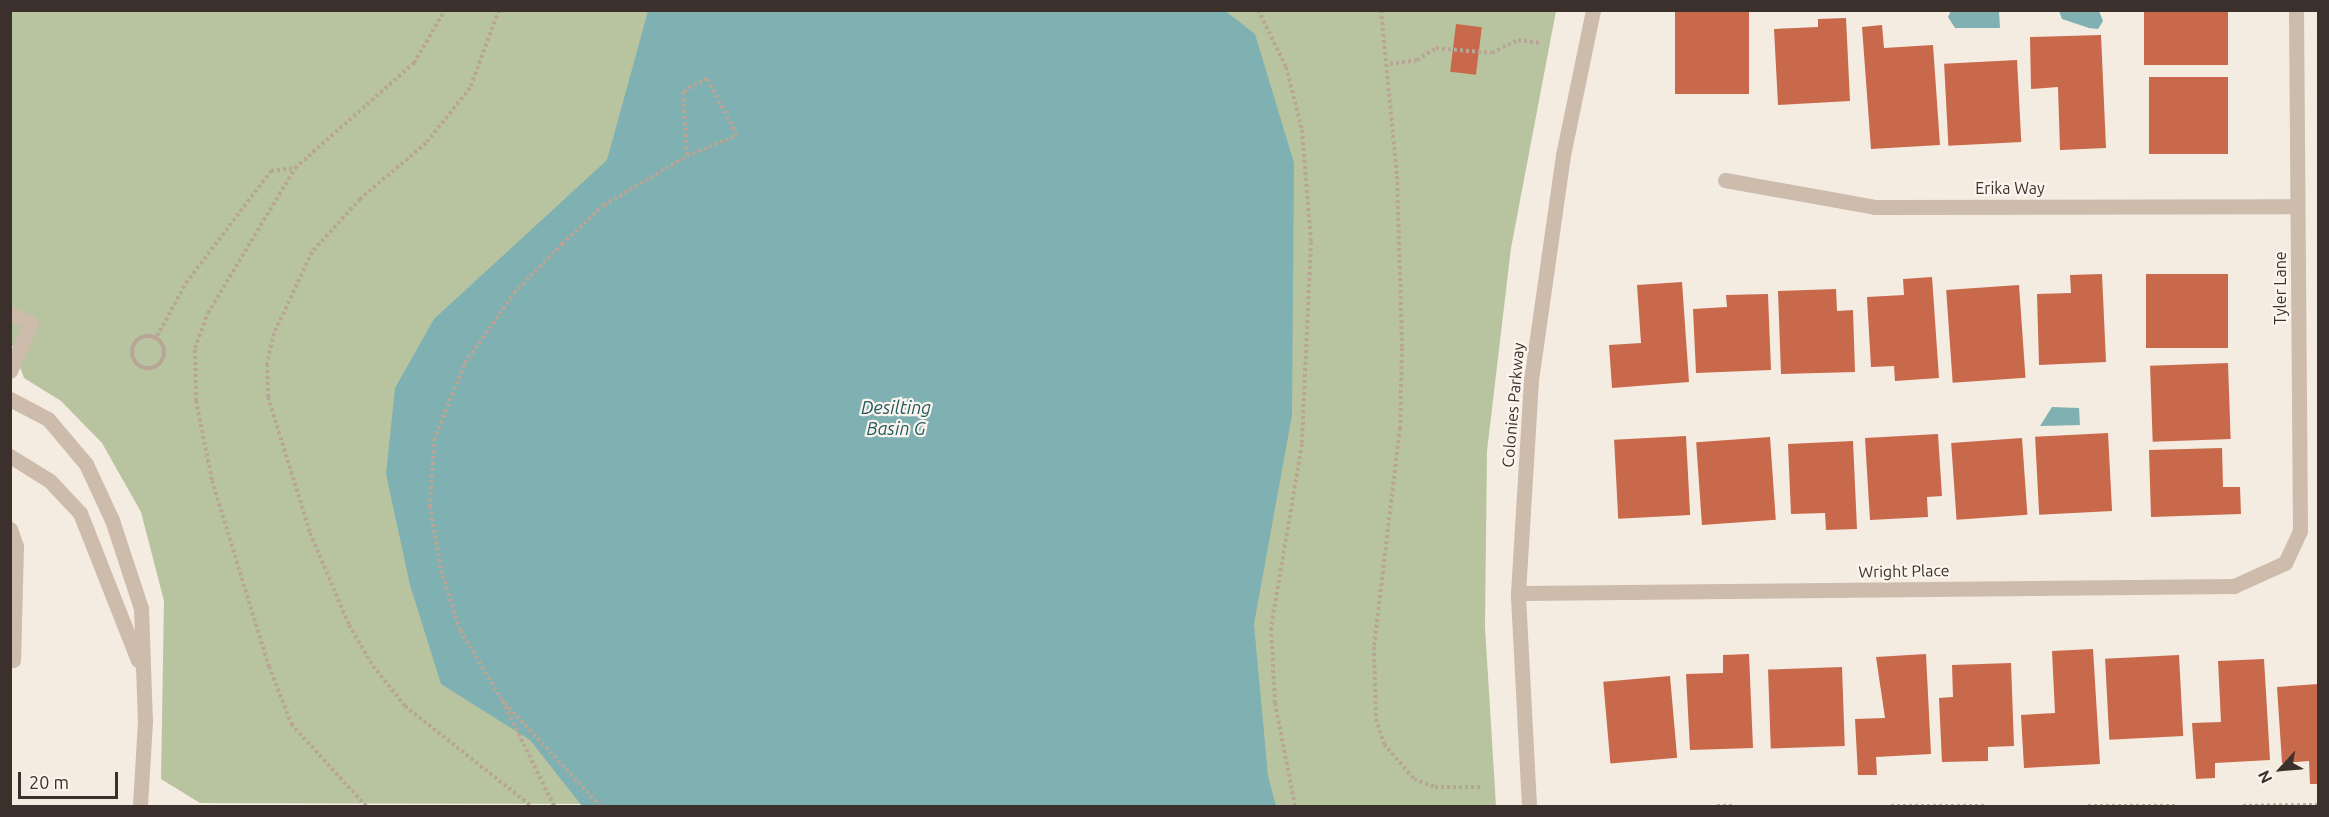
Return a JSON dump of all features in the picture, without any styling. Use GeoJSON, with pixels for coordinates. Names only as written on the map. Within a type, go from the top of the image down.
{"type":"FeatureCollection","features":[{"type":"Feature","properties":{"kind":"street","name":"Colonies Parkway"},"geometry":{"type":"LineString","coordinates":[[1530,807],[1518,593],[1531,380],[1563,155],[1593,10]]}},
{"type":"Feature","properties":{"kind":"street","name":"Tyler Lane"},"geometry":{"type":"LineString","coordinates":[[2285,562],[2300,531],[2296,10]]}},
{"type":"Feature","properties":{"kind":"street","name":"Erika Way"},"geometry":{"type":"LineString","coordinates":[[1725,180],[1875,207],[2297,206]]}},
{"type":"Feature","properties":{"kind":"street"},"geometry":{"type":"LineString","coordinates":[[10,313],[31,322],[10,371]]}},
{"type":"Feature","properties":{"kind":"street"},"geometry":{"type":"LineString","coordinates":[[10,399],[48,420],[86,464],[112,520],[141,608],[144,677],[140,807]]}},
{"type":"Feature","properties":{"kind":"street"},"geometry":{"type":"LineString","coordinates":[[10,456],[50,482],[80,513],[144,677]]}},
{"type":"Feature","properties":{"kind":"street"},"geometry":{"type":"LineString","coordinates":[[10,529],[16,546],[13,660]]}},
{"type":"Feature","properties":{"kind":"street","name":"Wright Place"},"geometry":{"type":"LineString","coordinates":[[1518,593],[2234,586],[2285,562]]}},
{"type":"Feature","properties":{"kind":"path"},"geometry":{"type":"LineString","coordinates":[[366,807],[292,725],[247,603],[212,480],[196,400],[195,348],[208,313],[295,168],[414,63],[445,10]]}},
{"type":"Feature","properties":{"kind":"path"},"geometry":{"type":"LineString","coordinates":[[499,10],[470,88],[426,144],[360,200],[312,252],[274,333],[267,375],[274,427],[310,533],[349,626],[367,656],[405,706],[531,807]]}},
{"type":"Feature","properties":{"kind":"path"},"geometry":{"type":"LineString","coordinates":[[1258,10],[1286,67],[1302,130],[1311,242],[1302,444],[1270,628],[1275,703],[1295,807]]}},
{"type":"Feature","properties":{"kind":"path"},"geometry":{"type":"LineString","coordinates":[[1381,10],[1390,64],[1398,176],[1400,428],[1374,647],[1376,719],[1393,758],[1414,779],[1435,787],[1480,787]]}},
{"type":"Feature","properties":{"kind":"path"},"geometry":{"type":"LineString","coordinates":[[1390,64],[1417,60],[1436,48],[1492,53],[1518,40],[1540,43]]}},
{"type":"Feature","properties":{"kind":"path"},"geometry":{"type":"LineString","coordinates":[[554,807],[502,700],[460,630],[442,574],[430,507],[434,440],[465,363],[514,293],[603,205],[687,156],[736,135],[707,78],[683,92],[687,156]]}},
{"type":"Feature","properties":{"kind":"path"},"geometry":{"type":"LineString","coordinates":[[157,336],[186,283],[271,171],[295,168]]}},
{"type":"Feature","properties":{"kind":"path"},"geometry":{"type":"LineString","coordinates":[[143,335],[157,336],[165,347],[162,362],[150,369],[137,365],[131,355],[133,343],[143,335]]}},
{"type":"Feature","properties":{"kind":"path"},"geometry":{"type":"LineString","coordinates":[[502,700],[600,807]]}},
{"type":"Feature","properties":{"kind":"path"},"geometry":{"type":"LineString","coordinates":[[2243,807],[2319,805]]}},
{"type":"Feature","properties":{"kind":"path"},"geometry":{"type":"LineString","coordinates":[[1717,807],[1735,807]]}},
{"type":"Feature","properties":{"kind":"path"},"geometry":{"type":"LineString","coordinates":[[1891,807],[1986,807]]}},
{"type":"Feature","properties":{"kind":"path"},"geometry":{"type":"LineString","coordinates":[[2088,807],[2175,807]]}},
{"type":"Feature","properties":{"kind":"green space"},"geometry":{"type":"Polygon","coordinates":[[[11,11],[1556,11],[1511,248],[1487,451],[1485,627],[1496,806],[200,803],[161,779],[164,601],[141,512],[102,443],[61,401],[24,378],[11,342],[11,11]]]}},
{"type":"Feature","properties":{"kind":"water","name":"Desilting Basin G"},"geometry":{"type":"Polygon","coordinates":[[[1224,10],[1255,34],[1294,163],[1292,415],[1254,624],[1268,776],[1276,806],[582,806],[530,740],[441,684],[410,585],[386,474],[395,388],[434,319],[607,160],[648,11],[1224,10]]]}},
{"type":"Feature","properties":{"kind":"water"},"geometry":{"type":"Polygon","coordinates":[[[1951,11],[1999,11],[2000,28],[1955,28],[1948,17],[1951,11]]]}},
{"type":"Feature","properties":{"kind":"water"},"geometry":{"type":"Polygon","coordinates":[[[2059,11],[2099,11],[2103,21],[2098,29],[2089,28],[2062,19],[2059,11]]]}},
{"type":"Feature","properties":{"kind":"water"},"geometry":{"type":"Polygon","coordinates":[[[2052,407],[2079,408],[2080,425],[2040,426],[2052,407]]]}},
{"type":"Feature","properties":{"kind":"building"},"geometry":{"type":"Polygon","coordinates":[[[1675,10],[1749,10],[1749,94],[1675,94],[1675,10]]]}},
{"type":"Feature","properties":{"kind":"building"},"geometry":{"type":"Polygon","coordinates":[[[2144,10],[2228,10],[2228,65],[2144,65],[2144,10]]]}},
{"type":"Feature","properties":{"kind":"building"},"geometry":{"type":"Polygon","coordinates":[[[1846,18],[1850,101],[1778,105],[1774,29],[1818,27],[1818,19],[1846,18]]]}},
{"type":"Feature","properties":{"kind":"building"},"geometry":{"type":"Polygon","coordinates":[[[1456,24],[1482,27],[1476,75],[1450,72],[1456,24]]]}},
{"type":"Feature","properties":{"kind":"building"},"geometry":{"type":"Polygon","coordinates":[[[1882,25],[1884,48],[1933,45],[1940,145],[1871,149],[1862,27],[1882,25]]]}},
{"type":"Feature","properties":{"kind":"building"},"geometry":{"type":"Polygon","coordinates":[[[2101,35],[2106,148],[2060,150],[2058,87],[2031,89],[2030,37],[2101,35]]]}},
{"type":"Feature","properties":{"kind":"building"},"geometry":{"type":"Polygon","coordinates":[[[2017,60],[2021,142],[1948,146],[1944,64],[2017,60]]]}},
{"type":"Feature","properties":{"kind":"building"},"geometry":{"type":"Polygon","coordinates":[[[2149,77],[2228,77],[2228,154],[2149,154],[2149,77]]]}},
{"type":"Feature","properties":{"kind":"building"},"geometry":{"type":"Polygon","coordinates":[[[2102,274],[2106,362],[2039,365],[2037,294],[2071,293],[2070,275],[2102,274]]]}},
{"type":"Feature","properties":{"kind":"building"},"geometry":{"type":"Polygon","coordinates":[[[2146,274],[2228,274],[2228,348],[2146,348],[2146,274]]]}},
{"type":"Feature","properties":{"kind":"building"},"geometry":{"type":"Polygon","coordinates":[[[1932,277],[1939,378],[1895,381],[1894,366],[1871,367],[1867,297],[1904,295],[1903,279],[1932,277]]]}},
{"type":"Feature","properties":{"kind":"building"},"geometry":{"type":"Polygon","coordinates":[[[1682,282],[1689,382],[1612,388],[1609,345],[1641,343],[1637,285],[1682,282]]]}},
{"type":"Feature","properties":{"kind":"building"},"geometry":{"type":"Polygon","coordinates":[[[2019,285],[2025,378],[1953,383],[1946,290],[2019,285]]]}},
{"type":"Feature","properties":{"kind":"building"},"geometry":{"type":"Polygon","coordinates":[[[1836,289],[1837,311],[1853,310],[1855,372],[1781,374],[1778,291],[1836,289]]]}},
{"type":"Feature","properties":{"kind":"building"},"geometry":{"type":"Polygon","coordinates":[[[1768,294],[1771,370],[1696,373],[1693,309],[1727,307],[1726,295],[1768,294]]]}},
{"type":"Feature","properties":{"kind":"building"},"geometry":{"type":"Polygon","coordinates":[[[2228,363],[2231,439],[2153,442],[2150,366],[2228,363]]]}},
{"type":"Feature","properties":{"kind":"building"},"geometry":{"type":"Polygon","coordinates":[[[2108,433],[2112,511],[2039,515],[2035,437],[2108,433]]]}},
{"type":"Feature","properties":{"kind":"building"},"geometry":{"type":"Polygon","coordinates":[[[1938,434],[1942,496],[1927,497],[1928,517],[1870,520],[1865,438],[1938,434]]]}},
{"type":"Feature","properties":{"kind":"building"},"geometry":{"type":"Polygon","coordinates":[[[1686,436],[1690,515],[1618,519],[1614,440],[1686,436]]]}},
{"type":"Feature","properties":{"kind":"building"},"geometry":{"type":"Polygon","coordinates":[[[1770,437],[1776,520],[1702,525],[1696,442],[1770,437]]]}},
{"type":"Feature","properties":{"kind":"building"},"geometry":{"type":"Polygon","coordinates":[[[2022,438],[2027,515],[1957,520],[1951,443],[2022,438]]]}},
{"type":"Feature","properties":{"kind":"building"},"geometry":{"type":"Polygon","coordinates":[[[1853,441],[1857,529],[1826,530],[1825,513],[1791,514],[1788,444],[1853,441]]]}},
{"type":"Feature","properties":{"kind":"building"},"geometry":{"type":"Polygon","coordinates":[[[2222,448],[2223,487],[2240,487],[2241,514],[2151,517],[2149,450],[2222,448]]]}},
{"type":"Feature","properties":{"kind":"building"},"geometry":{"type":"Polygon","coordinates":[[[2093,649],[2100,764],[2024,768],[2021,715],[2055,713],[2052,651],[2093,649]]]}},
{"type":"Feature","properties":{"kind":"building"},"geometry":{"type":"Polygon","coordinates":[[[1749,654],[1753,748],[1690,750],[1686,674],[1723,673],[1723,655],[1749,654]]]}},
{"type":"Feature","properties":{"kind":"building"},"geometry":{"type":"Polygon","coordinates":[[[1926,654],[1931,754],[1876,757],[1877,775],[1858,775],[1855,719],[1885,718],[1876,657],[1926,654]]]}},
{"type":"Feature","properties":{"kind":"building"},"geometry":{"type":"Polygon","coordinates":[[[2179,655],[2183,736],[2109,740],[2105,659],[2179,655]]]}},
{"type":"Feature","properties":{"kind":"building"},"geometry":{"type":"Polygon","coordinates":[[[2264,659],[2270,760],[2215,763],[2215,778],[2196,779],[2192,723],[2221,722],[2218,661],[2264,659]]]}},
{"type":"Feature","properties":{"kind":"building"},"geometry":{"type":"Polygon","coordinates":[[[2011,663],[2014,746],[1988,747],[1988,761],[1942,762],[1939,698],[1953,697],[1952,665],[2011,663]]]}},
{"type":"Feature","properties":{"kind":"building"},"geometry":{"type":"Polygon","coordinates":[[[1842,667],[1845,746],[1771,749],[1768,670],[1842,667]]]}},
{"type":"Feature","properties":{"kind":"building"},"geometry":{"type":"Polygon","coordinates":[[[1670,676],[1677,758],[1610,764],[1603,682],[1670,676]]]}},
{"type":"Feature","properties":{"kind":"building"},"geometry":{"type":"Polygon","coordinates":[[[2318,684],[2318,784],[2310,784],[2309,761],[2282,763],[2277,687],[2318,684]]]}}]}
